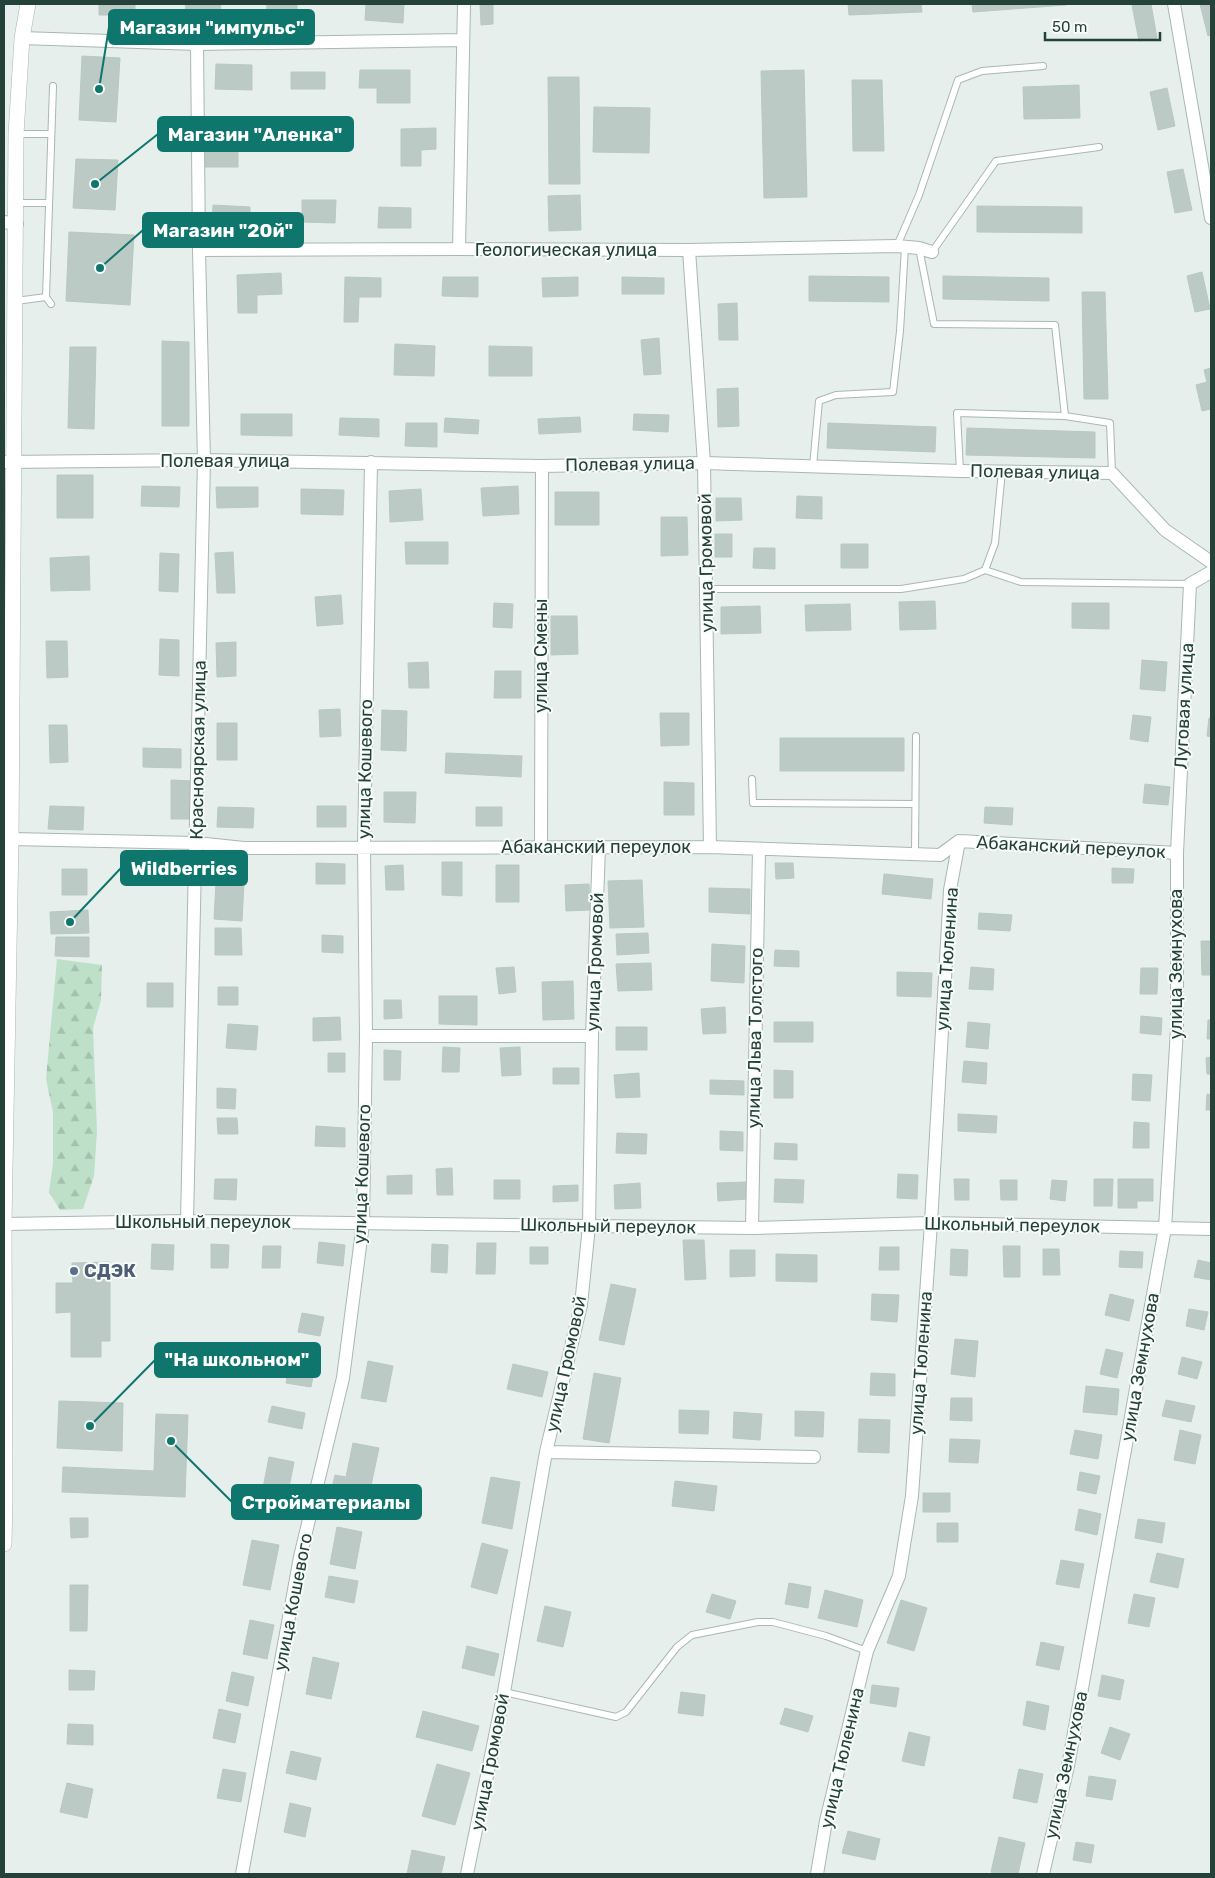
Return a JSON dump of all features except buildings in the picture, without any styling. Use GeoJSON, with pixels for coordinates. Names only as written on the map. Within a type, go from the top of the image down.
{"type":"FeatureCollection","features":[{"type":"Feature","properties":{"kind":"street"},"geometry":{"type":"LineString","coordinates":[[4,1544],[4,1224],[11,839],[9,462],[15,301],[10,223],[17,203],[16,134],[22,38],[28,4]]}},
{"type":"Feature","properties":{"kind":"street"},"geometry":{"type":"LineString","coordinates":[[459,249],[464,4]]}},
{"type":"Feature","properties":{"kind":"street"},"geometry":{"type":"LineString","coordinates":[[1174,4],[1211,218]]}},
{"type":"Feature","properties":{"kind":"street"},"geometry":{"type":"LineString","coordinates":[[22,38],[197,44],[463,40]]}},
{"type":"Feature","properties":{"kind":"street","name":"Красноярская улица"},"geometry":{"type":"LineString","coordinates":[[187,1221],[204,460],[197,44]]}},
{"type":"Feature","properties":{"kind":"street","name":"Геологическая улица"},"geometry":{"type":"LineString","coordinates":[[199,250],[689,250],[901,246],[920,248],[932,252]]}},
{"type":"Feature","properties":{"kind":"street","name":"улица Громовой"},"geometry":{"type":"LineString","coordinates":[[689,250],[704,463],[710,847]]}},
{"type":"Feature","properties":{"kind":"street","name":"Полевая улица"},"geometry":{"type":"LineString","coordinates":[[9,462],[204,460],[542,466],[704,463],[1002,472],[1112,472],[1165,530],[1211,562]]}},
{"type":"Feature","properties":{"kind":"street","name":"улица Кошевого"},"geometry":{"type":"LineString","coordinates":[[242,1874],[300,1556],[343,1378],[363,1223],[366,1036],[364,848],[372,462]]}},
{"type":"Feature","properties":{"kind":"street","name":"улица Смены"},"geometry":{"type":"LineString","coordinates":[[540,847],[542,466]]}},
{"type":"Feature","properties":{"kind":"street"},"geometry":{"type":"LineString","coordinates":[[1190,584],[1211,572]]}},
{"type":"Feature","properties":{"kind":"street","name":"Луговая улица"},"geometry":{"type":"LineString","coordinates":[[1177,853],[1190,584]]}},
{"type":"Feature","properties":{"kind":"street","name":"Абаканский переулок"},"geometry":{"type":"LineString","coordinates":[[11,839],[196,842],[244,848],[710,847],[940,855],[959,841],[1177,853]]}},
{"type":"Feature","properties":{"kind":"street","name":"улица Тюленина"},"geometry":{"type":"LineString","coordinates":[[817,1874],[826,1821],[867,1651],[899,1576],[912,1496],[931,1223],[950,890],[959,841]]}},
{"type":"Feature","properties":{"kind":"street","name":"улица Громовой"},"geometry":{"type":"LineString","coordinates":[[467,1874],[504,1692],[546,1452],[581,1305],[589,1226],[592,1036],[599,848]]}},
{"type":"Feature","properties":{"kind":"street","name":"улица Льва Толстого"},"geometry":{"type":"LineString","coordinates":[[752,1228],[759,849]]}},
{"type":"Feature","properties":{"kind":"street","name":"улица Земнухова"},"geometry":{"type":"LineString","coordinates":[[1043,1874],[1068,1766],[1165,1228],[1177,1028],[1177,853]]}},
{"type":"Feature","properties":{"kind":"street"},"geometry":{"type":"LineString","coordinates":[[366,1036],[592,1036]]}},
{"type":"Feature","properties":{"kind":"street","name":"Школьный переулок"},"geometry":{"type":"LineString","coordinates":[[4,1224],[187,1221],[752,1228],[931,1223],[1211,1229]]}},
{"type":"Feature","properties":{"kind":"street"},"geometry":{"type":"LineString","coordinates":[[546,1452],[814,1457]]}},
{"type":"Feature","properties":{"kind":"lane"},"geometry":{"type":"LineString","coordinates":[[813,466],[819,401],[836,395],[893,392],[900,331],[901,246],[958,80],[982,71],[1043,66]]}},
{"type":"Feature","properties":{"kind":"lane"},"geometry":{"type":"LineString","coordinates":[[51,304],[46,297],[53,86]]}},
{"type":"Feature","properties":{"kind":"lane"},"geometry":{"type":"LineString","coordinates":[[16,134],[52,134]]}},
{"type":"Feature","properties":{"kind":"lane"},"geometry":{"type":"LineString","coordinates":[[932,252],[996,161],[1099,147]]}},
{"type":"Feature","properties":{"kind":"lane"},"geometry":{"type":"LineString","coordinates":[[17,203],[49,203]]}},
{"type":"Feature","properties":{"kind":"lane"},"geometry":{"type":"LineString","coordinates":[[920,248],[934,324],[1055,325],[1065,416]]}},
{"type":"Feature","properties":{"kind":"lane"},"geometry":{"type":"LineString","coordinates":[[15,301],[46,297]]}},
{"type":"Feature","properties":{"kind":"lane"},"geometry":{"type":"LineString","coordinates":[[960,471],[957,413],[1065,416],[1110,422],[1112,472]]}},
{"type":"Feature","properties":{"kind":"lane"},"geometry":{"type":"LineString","coordinates":[[985,570],[995,543],[1002,472]]}},
{"type":"Feature","properties":{"kind":"lane"},"geometry":{"type":"LineString","coordinates":[[706,589],[901,589],[964,579],[985,570],[1021,582],[1190,584]]}},
{"type":"Feature","properties":{"kind":"lane"},"geometry":{"type":"LineString","coordinates":[[915,854],[916,736]]}},
{"type":"Feature","properties":{"kind":"lane"},"geometry":{"type":"LineString","coordinates":[[752,779],[753,803],[916,804]]}},
{"type":"Feature","properties":{"kind":"lane"},"geometry":{"type":"LineString","coordinates":[[504,1692],[616,1717],[626,1712],[677,1647],[692,1635],[758,1622],[773,1622],[826,1636],[867,1651]]}},
{"type":"Feature","properties":{"kind":"green space"},"geometry":{"type":"Polygon","coordinates":[[[57,959],[102,965],[101,1000],[93,1028],[97,1131],[94,1176],[83,1209],[60,1210],[49,1192],[53,1163],[53,1112],[46,1079],[57,959]]]}},
{"type":"Feature","properties":{"kind":"place","name":"Магазин \"импульс\""},"geometry":{"type":"Point","coordinates":[99,89]}},
{"type":"Feature","properties":{"kind":"place","name":"Магазин \"Аленка\""},"geometry":{"type":"Point","coordinates":[95,184]}},
{"type":"Feature","properties":{"kind":"place","name":"Магазин \"20й\""},"geometry":{"type":"Point","coordinates":[100,268]}},
{"type":"Feature","properties":{"kind":"place","name":"Wildberries"},"geometry":{"type":"Point","coordinates":[70,922]}},
{"type":"Feature","properties":{"kind":"place","name":"СДЭК"},"geometry":{"type":"Point","coordinates":[74,1271]}},
{"type":"Feature","properties":{"kind":"place","name":"\"На школьном\""},"geometry":{"type":"Point","coordinates":[90,1426]}},
{"type":"Feature","properties":{"kind":"place","name":"Стройматериалы"},"geometry":{"type":"Point","coordinates":[171,1441]}}]}
